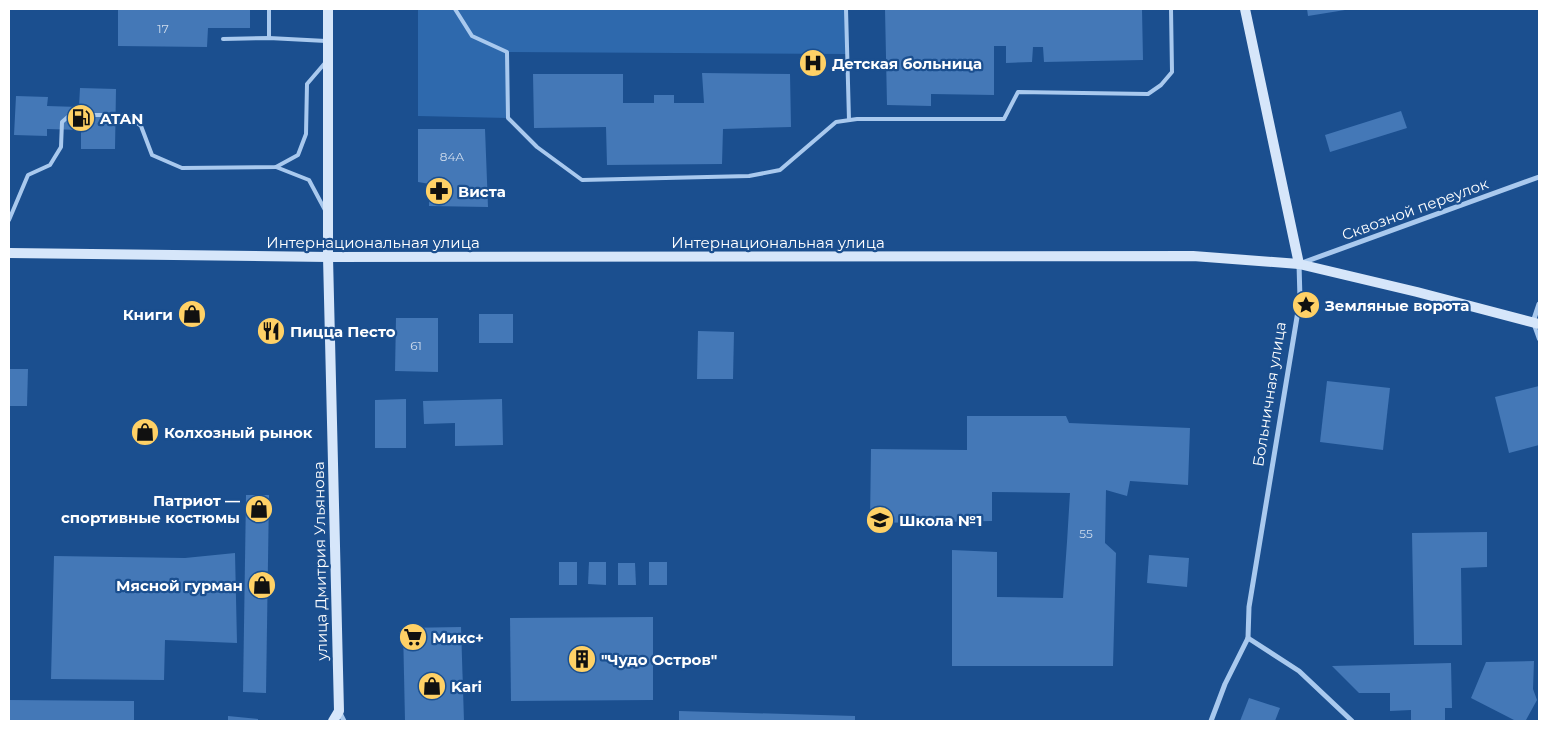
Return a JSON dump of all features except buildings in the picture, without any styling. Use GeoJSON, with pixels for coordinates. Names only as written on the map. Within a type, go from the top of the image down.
{"type":"FeatureCollection","features":[{"type":"Feature","properties":{"kind":"main road","name":"улица Дмитрия Ульянова"},"geometry":{"type":"LineString","coordinates":[[328,9],[328,258],[339,711]]}},
{"type":"Feature","properties":{"kind":"main road","name":"Больничная улица"},"geometry":{"type":"LineString","coordinates":[[1245,9],[1299,264]]}},
{"type":"Feature","properties":{"kind":"main road","name":"Интернациональная улица"},"geometry":{"type":"LineString","coordinates":[[9,253],[328,258],[1193,256],[1299,264],[1417,292],[1536,324]]}},
{"type":"Feature","properties":{"kind":"main road"},"geometry":{"type":"LineString","coordinates":[[333,721],[339,711]]}},
{"type":"Feature","properties":{"kind":"street","name":"Сквозной переулок"},"geometry":{"type":"LineString","coordinates":[[1299,264],[1539,177]]}},
{"type":"Feature","properties":{"kind":"street","name":"Больничная улица"},"geometry":{"type":"LineString","coordinates":[[1211,721],[1225,684],[1248,638],[1249,607],[1300,299],[1299,264]]}},
{"type":"Feature","properties":{"kind":"street"},"geometry":{"type":"LineString","coordinates":[[1536,324],[1539,304]]}},
{"type":"Feature","properties":{"kind":"street"},"geometry":{"type":"LineString","coordinates":[[1248,638],[1300,671],[1352,721]]}},
{"type":"Feature","properties":{"kind":"street"},"geometry":{"type":"LineString","coordinates":[[339,711],[344,721]]}},
{"type":"Feature","properties":{"kind":"lane"},"geometry":{"type":"LineString","coordinates":[[269,9],[269,38]]}},
{"type":"Feature","properties":{"kind":"lane"},"geometry":{"type":"LineString","coordinates":[[455,9],[472,36],[507,52],[508,118],[537,147],[582,180],[749,176],[780,170],[836,122],[849,120],[1004,119],[1018,92],[1148,94],[1162,85],[1172,72],[1171,9]]}},
{"type":"Feature","properties":{"kind":"lane"},"geometry":{"type":"LineString","coordinates":[[846,9],[849,120]]}},
{"type":"Feature","properties":{"kind":"lane"},"geometry":{"type":"LineString","coordinates":[[223,39],[269,38],[328,41]]}},
{"type":"Feature","properties":{"kind":"lane"},"geometry":{"type":"LineString","coordinates":[[276,167],[298,155],[306,134],[307,84],[328,60]]}},
{"type":"Feature","properties":{"kind":"lane"},"geometry":{"type":"LineString","coordinates":[[9,220],[28,175],[50,165],[61,147],[62,122],[70,115],[126,115],[141,126],[152,155],[182,168],[276,167],[309,180],[328,217]]}},
{"type":"Feature","properties":{"kind":"lane"},"geometry":{"type":"LineString","coordinates":[[1536,324],[1539,339]]}},
{"type":"Feature","properties":{"kind":"shaded area"},"geometry":{"type":"Polygon","coordinates":[[[418,9],[846,9],[847,54],[508,52],[508,118],[418,116],[418,9]]]}},
{"type":"Feature","properties":{"kind":"place","name":"Детская больница"},"geometry":{"type":"Point","coordinates":[813,63]}},
{"type":"Feature","properties":{"kind":"place","name":"ATAN"},"geometry":{"type":"Point","coordinates":[81,118]}},
{"type":"Feature","properties":{"kind":"place","name":"Виста"},"geometry":{"type":"Point","coordinates":[439,191]}},
{"type":"Feature","properties":{"kind":"place","name":"Земляные ворота"},"geometry":{"type":"Point","coordinates":[1306,305]}},
{"type":"Feature","properties":{"kind":"place","name":"Книги"},"geometry":{"type":"Point","coordinates":[192,314]}},
{"type":"Feature","properties":{"kind":"place","name":"Пицца Песто"},"geometry":{"type":"Point","coordinates":[271,331]}},
{"type":"Feature","properties":{"kind":"place","name":"Колхозный рынок"},"geometry":{"type":"Point","coordinates":[145,432]}},
{"type":"Feature","properties":{"kind":"place","name":"Патриот — спортивные костюмы"},"geometry":{"type":"Point","coordinates":[259,509]}},
{"type":"Feature","properties":{"kind":"place","name":"Школа №1"},"geometry":{"type":"Point","coordinates":[880,520]}},
{"type":"Feature","properties":{"kind":"place","name":"Мясной гурман"},"geometry":{"type":"Point","coordinates":[262,585]}},
{"type":"Feature","properties":{"kind":"place","name":"Микс+"},"geometry":{"type":"Point","coordinates":[413,637]}},
{"type":"Feature","properties":{"kind":"place","name":"\"Чудо Остров\""},"geometry":{"type":"Point","coordinates":[582,659]}},
{"type":"Feature","properties":{"kind":"place","name":"Kari"},"geometry":{"type":"Point","coordinates":[432,686]}}]}
